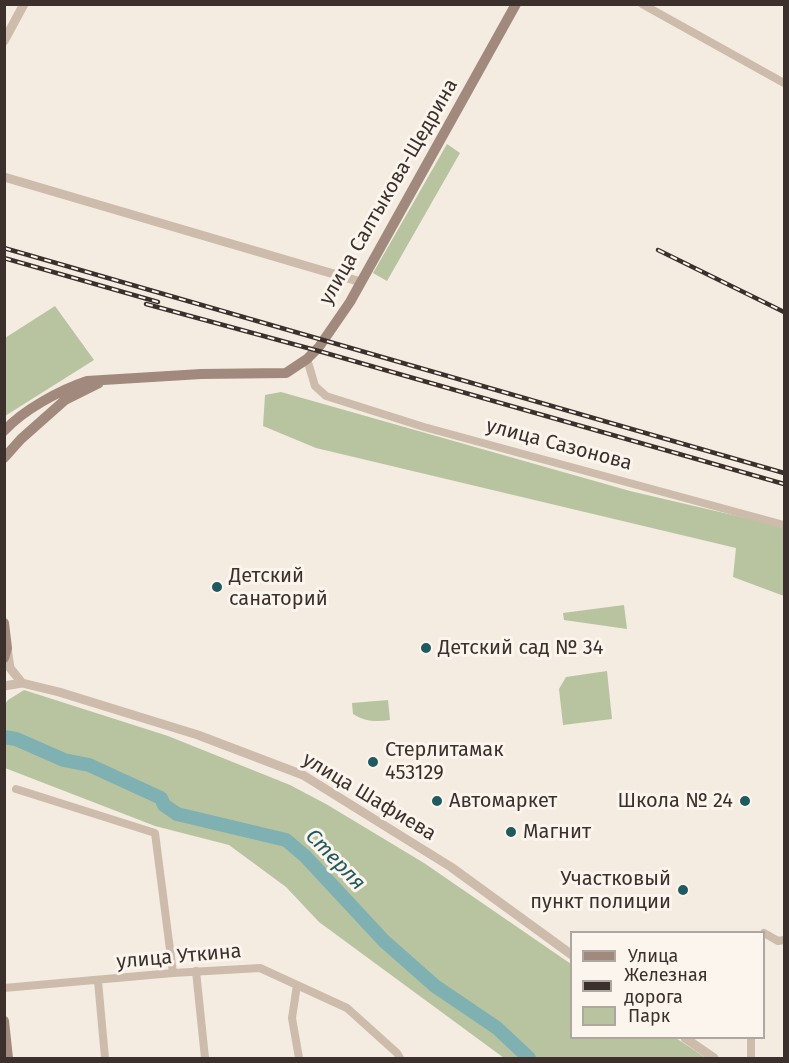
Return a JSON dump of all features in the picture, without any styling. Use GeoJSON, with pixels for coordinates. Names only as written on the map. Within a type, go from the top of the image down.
{"type":"FeatureCollection","features":[{"type":"Feature","properties":{"kind":"main road","name":"улица Салтыкова-Щедрина"},"geometry":{"type":"LineString","coordinates":[[108,378],[286,373],[307,359],[319,347],[350,302],[516,4]]}},
{"type":"Feature","properties":{"kind":"main road"},"geometry":{"type":"LineString","coordinates":[[4,431],[42,403],[72,386],[108,378]]}},
{"type":"Feature","properties":{"kind":"main road"},"geometry":{"type":"LineString","coordinates":[[4,458],[65,400],[108,378]]}},
{"type":"Feature","properties":{"kind":"main road"},"geometry":{"type":"LineString","coordinates":[[4,623],[6,653]]}},
{"type":"Feature","properties":{"kind":"main road"},"geometry":{"type":"LineString","coordinates":[[4,1021],[8,1059]]}},
{"type":"Feature","properties":{"kind":"street"},"geometry":{"type":"LineString","coordinates":[[4,41],[24,4]]}},
{"type":"Feature","properties":{"kind":"street"},"geometry":{"type":"LineString","coordinates":[[642,4],[784,84]]}},
{"type":"Feature","properties":{"kind":"street"},"geometry":{"type":"LineString","coordinates":[[4,177],[361,282]]}},
{"type":"Feature","properties":{"kind":"street","name":"улица Сазонова"},"geometry":{"type":"LineString","coordinates":[[307,359],[315,386],[326,396],[424,427],[784,525]]}},
{"type":"Feature","properties":{"kind":"street"},"geometry":{"type":"LineString","coordinates":[[6,653],[10,669],[22,683]]}},
{"type":"Feature","properties":{"kind":"street"},"geometry":{"type":"LineString","coordinates":[[4,686],[22,683]]}},
{"type":"Feature","properties":{"kind":"street","name":"улица Шафиева"},"geometry":{"type":"LineString","coordinates":[[22,683],[198,735],[303,776],[451,867],[570,954]]}},
{"type":"Feature","properties":{"kind":"street"},"geometry":{"type":"LineString","coordinates":[[16,789],[155,833],[173,973]]}},
{"type":"Feature","properties":{"kind":"street"},"geometry":{"type":"LineString","coordinates":[[765,934],[778,941],[784,940]]}},
{"type":"Feature","properties":{"kind":"street","name":"улица Уткина"},"geometry":{"type":"LineString","coordinates":[[4,988],[196,971],[260,968],[347,1008],[398,1053],[400,1059]]}},
{"type":"Feature","properties":{"kind":"street"},"geometry":{"type":"LineString","coordinates":[[196,971],[205,1059]]}},
{"type":"Feature","properties":{"kind":"street"},"geometry":{"type":"LineString","coordinates":[[98,981],[105,1059]]}},
{"type":"Feature","properties":{"kind":"street"},"geometry":{"type":"LineString","coordinates":[[297,985],[292,1018],[299,1059]]}},
{"type":"Feature","properties":{"kind":"street"},"geometry":{"type":"LineString","coordinates":[[686,1039],[714,1059]]}},
{"type":"Feature","properties":{"kind":"street"},"geometry":{"type":"LineString","coordinates":[[751,1039],[751,1059]]}},
{"type":"Feature","properties":{"kind":"green space"},"geometry":{"type":"Polygon","coordinates":[[[447,144],[460,153],[387,281],[373,273],[447,144]]]}},
{"type":"Feature","properties":{"kind":"green space"},"geometry":{"type":"Polygon","coordinates":[[[55,306],[94,360],[5,416],[5,338],[55,306]]]}},
{"type":"Feature","properties":{"kind":"green space"},"geometry":{"type":"Polygon","coordinates":[[[281,392],[630,491],[784,527],[784,596],[733,577],[736,548],[316,448],[263,426],[265,395],[281,392]]]}},
{"type":"Feature","properties":{"kind":"green space"},"geometry":{"type":"Polygon","coordinates":[[[624,605],[627,629],[564,620],[563,613],[624,605]]]}},
{"type":"Feature","properties":{"kind":"green space"},"geometry":{"type":"Polygon","coordinates":[[[607,671],[612,719],[563,725],[559,689],[566,677],[607,671]]]}},
{"type":"Feature","properties":{"kind":"green space"},"geometry":{"type":"Polygon","coordinates":[[[24,690],[168,736],[290,785],[424,863],[570,963],[570,1039],[678,1039],[706,1058],[504,1058],[319,922],[286,887],[229,845],[155,826],[5,768],[5,704],[24,690]]]}},
{"type":"Feature","properties":{"kind":"green space"},"geometry":{"type":"Polygon","coordinates":[[[388,700],[390,720],[371,721],[353,714],[352,703],[388,700]]]}},
{"type":"Feature","properties":{"kind":"waterway","name":"Стерля"},"geometry":{"type":"LineString","coordinates":[[4,737],[16,739],[64,760],[89,765],[161,798],[164,805],[177,814],[286,840],[305,856],[384,941],[435,986],[497,1028],[529,1058]]}},
{"type":"Feature","properties":{"kind":"railway"},"geometry":{"type":"LineString","coordinates":[[4,248],[784,473]]}},
{"type":"Feature","properties":{"kind":"railway"},"geometry":{"type":"LineString","coordinates":[[658,250],[784,312]]}},
{"type":"Feature","properties":{"kind":"railway"},"geometry":{"type":"LineString","coordinates":[[4,258],[158,302]]}},
{"type":"Feature","properties":{"kind":"railway"},"geometry":{"type":"LineString","coordinates":[[146,304],[784,484]]}},
{"type":"Feature","properties":{"kind":"place","name":"Детский санаторий"},"geometry":{"type":"Point","coordinates":[217,587]}},
{"type":"Feature","properties":{"kind":"place","name":"Детский сад № 34"},"geometry":{"type":"Point","coordinates":[426,648]}},
{"type":"Feature","properties":{"kind":"place","name":"Стерлитамак 453129"},"geometry":{"type":"Point","coordinates":[373,762]}},
{"type":"Feature","properties":{"kind":"place","name":"Автомаркет"},"geometry":{"type":"Point","coordinates":[437,801]}},
{"type":"Feature","properties":{"kind":"place","name":"Школа № 24"},"geometry":{"type":"Point","coordinates":[745,801]}},
{"type":"Feature","properties":{"kind":"place","name":"Магнит"},"geometry":{"type":"Point","coordinates":[511,832]}},
{"type":"Feature","properties":{"kind":"place","name":"Участковый пункт полиции"},"geometry":{"type":"Point","coordinates":[683,890]}}]}
